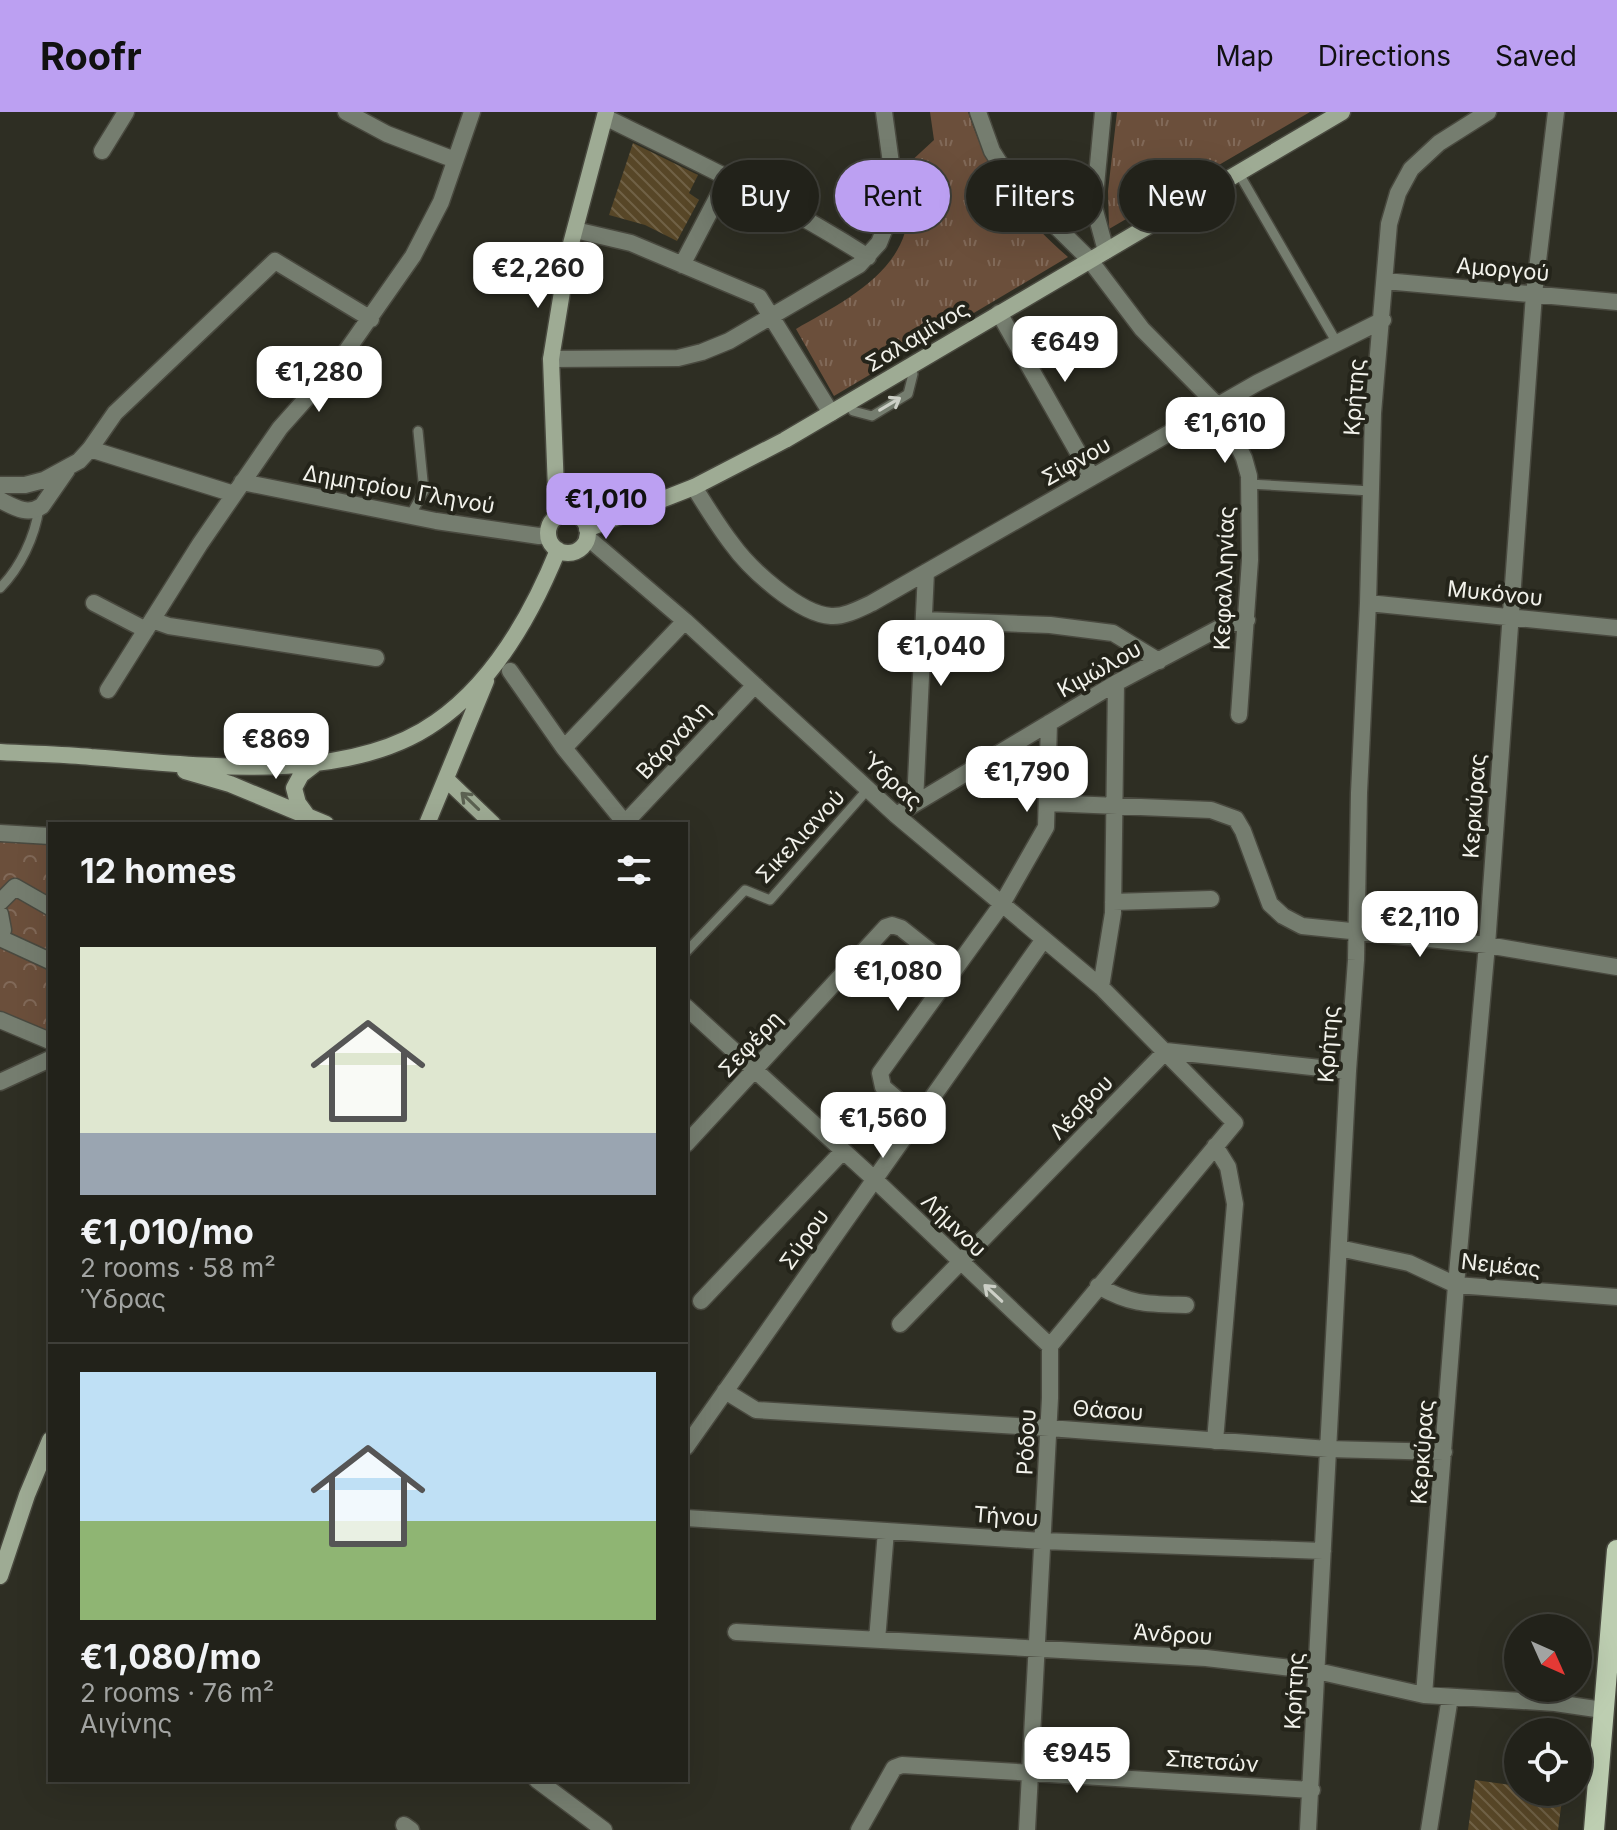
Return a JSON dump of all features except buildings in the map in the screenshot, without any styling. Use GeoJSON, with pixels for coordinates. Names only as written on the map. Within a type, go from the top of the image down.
{"type":"FeatureCollection","features":[{"type":"Feature","properties":{"kind":"main road","name":"Σαλαμίνος"},"geometry":{"type":"LineString","coordinates":[[587,533],[694,487],[831,413],[1342,112]]}},
{"type":"Feature","properties":{"kind":"main road"},"geometry":{"type":"LineString","coordinates":[[560,515],[556,490],[551,359],[568,255],[605,115]]}},
{"type":"Feature","properties":{"kind":"main road"},"geometry":{"type":"LineString","coordinates":[[574,514],[580,517],[587,533],[581,548],[563,553],[549,541],[548,535],[550,523],[560,515],[574,514]]}},
{"type":"Feature","properties":{"kind":"main road"},"geometry":{"type":"LineString","coordinates":[[428,822],[489,672],[539,595],[558,550]]}},
{"type":"Feature","properties":{"kind":"main road"},"geometry":{"type":"LineString","coordinates":[[0,752],[89,756],[161,764],[264,767],[318,762],[369,753],[402,741],[436,723],[489,672]]}},
{"type":"Feature","properties":{"kind":"main road"},"geometry":{"type":"LineString","coordinates":[[436,723],[450,724],[462,736]]}},
{"type":"Feature","properties":{"kind":"main road"},"geometry":{"type":"LineString","coordinates":[[306,814],[298,803],[294,788],[301,775],[318,762]]}},
{"type":"Feature","properties":{"kind":"main road"},"geometry":{"type":"LineString","coordinates":[[161,764],[230,784],[322,822]]}},
{"type":"Feature","properties":{"kind":"main road"},"geometry":{"type":"LineString","coordinates":[[446,779],[491,822]]}},
{"type":"Feature","properties":{"kind":"main road"},"geometry":{"type":"LineString","coordinates":[[0,1576],[27,1495],[48,1445]]}},
{"type":"Feature","properties":{"kind":"main road"},"geometry":{"type":"LineString","coordinates":[[1594,1830],[1617,1550]]}},
{"type":"Feature","properties":{"kind":"street"},"geometry":{"type":"LineString","coordinates":[[102,151],[126,112]]}},
{"type":"Feature","properties":{"kind":"street"},"geometry":{"type":"LineString","coordinates":[[346,112],[387,134],[455,160]]}},
{"type":"Feature","properties":{"kind":"street"},"geometry":{"type":"LineString","coordinates":[[108,690],[280,428],[338,363],[413,256],[441,202],[472,112]]}},
{"type":"Feature","properties":{"kind":"street"},"geometry":{"type":"LineString","coordinates":[[551,359],[687,356],[723,344],[855,268],[868,257],[885,232],[894,198],[884,112]]}},
{"type":"Feature","properties":{"kind":"street","name":"Κεφαλληνίας"},"geometry":{"type":"LineString","coordinates":[[978,112],[992,151],[1013,184],[1089,259],[1142,329],[1218,406],[1244,458],[1249,484],[1250,560],[1239,715]]}},
{"type":"Feature","properties":{"kind":"street"},"geometry":{"type":"LineString","coordinates":[[1103,112],[1094,207],[1106,251]]}},
{"type":"Feature","properties":{"kind":"street","name":"Κρήτης"},"geometry":{"type":"LineString","coordinates":[[1308,1830],[1356,960],[1373,413],[1389,224],[1398,193],[1411,169],[1439,143],[1488,112]]}},
{"type":"Feature","properties":{"kind":"street","name":"Κερκύρας"},"geometry":{"type":"LineString","coordinates":[[1424,1695],[1456,1285],[1487,945],[1534,294],[1556,112]]}},
{"type":"Feature","properties":{"kind":"street"},"geometry":{"type":"LineString","coordinates":[[605,115],[712,169]]}},
{"type":"Feature","properties":{"kind":"street"},"geometry":{"type":"LineString","coordinates":[[682,265],[712,208]]}},
{"type":"Feature","properties":{"kind":"street"},"geometry":{"type":"LineString","coordinates":[[819,227],[868,257]]}},
{"type":"Feature","properties":{"kind":"street"},"geometry":{"type":"LineString","coordinates":[[575,230],[631,243],[759,297],[831,413]]}},
{"type":"Feature","properties":{"kind":"street"},"geometry":{"type":"LineString","coordinates":[[0,500],[23,511],[39,508],[68,469],[90,449],[115,413],[185,350],[275,261],[371,319]]}},
{"type":"Feature","properties":{"kind":"street","name":"Αμοργού"},"geometry":{"type":"LineString","coordinates":[[1385,281],[1617,302]]}},
{"type":"Feature","properties":{"kind":"street"},"geometry":{"type":"LineString","coordinates":[[999,313],[1092,477]]}},
{"type":"Feature","properties":{"kind":"street","name":"Σίφνου"},"geometry":{"type":"LineString","coordinates":[[694,487],[733,546],[765,579],[816,613],[833,617],[872,603],[1218,406],[1383,320]]}},
{"type":"Feature","properties":{"kind":"street","name":"Δημητρίου Γληνού"},"geometry":{"type":"LineString","coordinates":[[90,449],[238,488],[548,535]]}},
{"type":"Feature","properties":{"kind":"street"},"geometry":{"type":"LineString","coordinates":[[0,485],[34,483],[68,469]]}},
{"type":"Feature","properties":{"kind":"street","name":"Ύδρας"},"geometry":{"type":"LineString","coordinates":[[587,533],[896,815],[1101,987],[1235,1123],[1215,1146]]}},
{"type":"Feature","properties":{"kind":"street"},"geometry":{"type":"LineString","coordinates":[[915,802],[926,572]]}},
{"type":"Feature","properties":{"kind":"street"},"geometry":{"type":"LineString","coordinates":[[94,603],[149,625],[376,658]]}},
{"type":"Feature","properties":{"kind":"street","name":"Μυκόνου"},"geometry":{"type":"LineString","coordinates":[[1368,603],[1617,628]]}},
{"type":"Feature","properties":{"kind":"street"},"geometry":{"type":"LineString","coordinates":[[924,620],[1050,625],[1113,633],[1159,661]]}},
{"type":"Feature","properties":{"kind":"street","name":"Κιμώλου"},"geometry":{"type":"LineString","coordinates":[[896,815],[1116,683],[1225,625],[1247,620]]}},
{"type":"Feature","properties":{"kind":"street"},"geometry":{"type":"LineString","coordinates":[[564,748],[685,621]]}},
{"type":"Feature","properties":{"kind":"street"},"geometry":{"type":"LineString","coordinates":[[510,671],[564,748],[622,822]]}},
{"type":"Feature","properties":{"kind":"street"},"geometry":{"type":"LineString","coordinates":[[1101,987],[1113,902],[1116,683]]}},
{"type":"Feature","properties":{"kind":"street","name":"Βάρναλη"},"geometry":{"type":"LineString","coordinates":[[626,822],[755,685]]}},
{"type":"Feature","properties":{"kind":"street"},"geometry":{"type":"LineString","coordinates":[[917,1116],[885,1089],[880,1082],[880,1073],[1002,904],[1046,827],[1049,723]]}},
{"type":"Feature","properties":{"kind":"street"},"geometry":{"type":"LineString","coordinates":[[1047,803],[1211,810],[1236,819],[1270,904],[1302,926],[1487,945],[1617,967]]}},
{"type":"Feature","properties":{"kind":"street"},"geometry":{"type":"LineString","coordinates":[[0,833],[48,836]]}},
{"type":"Feature","properties":{"kind":"street"},"geometry":{"type":"LineString","coordinates":[[0,902],[15,887],[48,906]]}},
{"type":"Feature","properties":{"kind":"street"},"geometry":{"type":"LineString","coordinates":[[1113,902],[1211,899]]}},
{"type":"Feature","properties":{"kind":"street"},"geometry":{"type":"LineString","coordinates":[[0,914],[3,922],[0,938],[48,960]]}},
{"type":"Feature","properties":{"kind":"street","name":"Σεφέρη"},"geometry":{"type":"LineString","coordinates":[[688,1142],[886,927],[895,925],[901,928],[954,970]]}},
{"type":"Feature","properties":{"kind":"street","name":"Σύρου"},"geometry":{"type":"LineString","coordinates":[[688,1444],[1044,939]]}},
{"type":"Feature","properties":{"kind":"street","name":"Λήμνου"},"geometry":{"type":"LineString","coordinates":[[688,1009],[1050,1346]]}},
{"type":"Feature","properties":{"kind":"street"},"geometry":{"type":"LineString","coordinates":[[0,1020],[48,1040]]}},
{"type":"Feature","properties":{"kind":"street"},"geometry":{"type":"LineString","coordinates":[[1166,1051],[1348,1071]]}},
{"type":"Feature","properties":{"kind":"street","name":"Λέσβου"},"geometry":{"type":"LineString","coordinates":[[900,1324],[1166,1051]]}},
{"type":"Feature","properties":{"kind":"street"},"geometry":{"type":"LineString","coordinates":[[0,1082],[48,1060]]}},
{"type":"Feature","properties":{"kind":"street"},"geometry":{"type":"LineString","coordinates":[[1050,1346],[1215,1146],[1228,1167],[1235,1204],[1215,1441]]}},
{"type":"Feature","properties":{"kind":"street"},"geometry":{"type":"LineString","coordinates":[[701,1301],[843,1151]]}},
{"type":"Feature","properties":{"kind":"street","name":"Νεμέας"},"geometry":{"type":"LineString","coordinates":[[1339,1248],[1409,1263],[1456,1285],[1617,1297]]}},
{"type":"Feature","properties":{"kind":"street"},"geometry":{"type":"LineString","coordinates":[[1098,1286],[1140,1304],[1186,1305]]}},
{"type":"Feature","properties":{"kind":"street","name":"Ρόδου"},"geometry":{"type":"LineString","coordinates":[[1027,1830],[1049,1428],[1050,1346]]}},
{"type":"Feature","properties":{"kind":"street","name":"Θάσου"},"geometry":{"type":"LineString","coordinates":[[725,1391],[756,1410],[1328,1449],[1444,1452]]}},
{"type":"Feature","properties":{"kind":"street","name":"Τήνου"},"geometry":{"type":"LineString","coordinates":[[688,1518],[1042,1541],[1323,1551]]}},
{"type":"Feature","properties":{"kind":"street"},"geometry":{"type":"LineString","coordinates":[[877,1640],[886,1531]]}},
{"type":"Feature","properties":{"kind":"street","name":"Άνδρου"},"geometry":{"type":"LineString","coordinates":[[736,1632],[1206,1658],[1317,1671],[1424,1695],[1555,1703],[1603,1710]]}},
{"type":"Feature","properties":{"kind":"street"},"geometry":{"type":"LineString","coordinates":[[1429,1830],[1450,1697]]}},
{"type":"Feature","properties":{"kind":"street","name":"Σπετσών"},"geometry":{"type":"LineString","coordinates":[[859,1830],[899,1765],[1312,1790]]}},
{"type":"Feature","properties":{"kind":"street"},"geometry":{"type":"LineString","coordinates":[[540,1782],[604,1830]]}},
{"type":"Feature","properties":{"kind":"lane"},"geometry":{"type":"LineString","coordinates":[[1238,172],[1337,343]]}},
{"type":"Feature","properties":{"kind":"lane"},"geometry":{"type":"LineString","coordinates":[[853,411],[872,416],[908,394],[913,374]]}},
{"type":"Feature","properties":{"kind":"lane"},"geometry":{"type":"LineString","coordinates":[[410,516],[424,491],[418,431]]}},
{"type":"Feature","properties":{"kind":"lane"},"geometry":{"type":"LineString","coordinates":[[1249,484],[1371,491]]}},
{"type":"Feature","properties":{"kind":"lane"},"geometry":{"type":"LineString","coordinates":[[0,588],[13,575],[37,525],[39,508]]}},
{"type":"Feature","properties":{"kind":"lane","name":"Σικελιανού"},"geometry":{"type":"LineString","coordinates":[[688,950],[745,890],[770,900],[868,789]]}},
{"type":"Feature","properties":{"kind":"green space"},"geometry":{"type":"Polygon","coordinates":[[[930,112],[968,112],[989,160],[966,160],[966,232],[1042,232],[1068,257],[834,396],[796,329],[844,301],[875,278],[898,249],[905,232],[950,232],[950,160],[912,160],[934,140],[930,112]]]}},
{"type":"Feature","properties":{"kind":"green space"},"geometry":{"type":"Polygon","coordinates":[[[1117,112],[1310,112],[1228,160],[1119,160],[1119,223],[1109,229],[1108,191],[1117,112]]]}},
{"type":"Feature","properties":{"kind":"green space"},"geometry":{"type":"Polygon","coordinates":[[[0,833],[48,836],[48,1040],[0,1020],[0,833]]]}}]}
